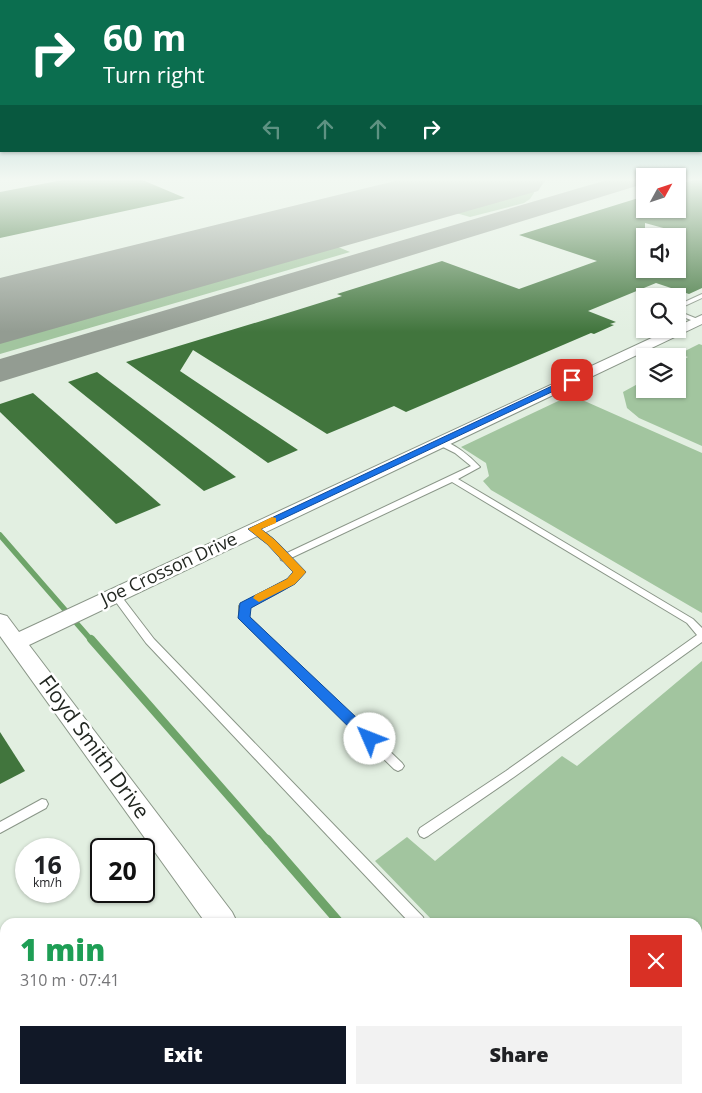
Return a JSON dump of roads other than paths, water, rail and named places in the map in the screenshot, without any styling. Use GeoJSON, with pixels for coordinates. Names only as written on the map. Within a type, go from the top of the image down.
{"type":"FeatureCollection","features":[{"type":"Feature","properties":{"kind":"street","name":"Joe Crosson Drive"},"geometry":{"type":"LineString","coordinates":[[16,642],[700,320]]}},
{"type":"Feature","properties":{"kind":"street","name":"Floyd Smith Drive"},"geometry":{"type":"LineString","coordinates":[[0,621],[219,918]]}},
{"type":"Feature","properties":{"kind":"lane"},"geometry":{"type":"LineString","coordinates":[[686,303],[702,296]]}},
{"type":"Feature","properties":{"kind":"lane"},"geometry":{"type":"LineString","coordinates":[[686,316],[700,320]]}},
{"type":"Feature","properties":{"kind":"lane"},"geometry":{"type":"LineString","coordinates":[[284,558],[476,467],[458,452],[440,442]]}},
{"type":"Feature","properties":{"kind":"lane"},"geometry":{"type":"LineString","coordinates":[[424,832],[510,774],[702,636],[690,621],[453,478]]}},
{"type":"Feature","properties":{"kind":"lane"},"geometry":{"type":"LineString","coordinates":[[253,529],[271,542],[284,558],[300,572],[291,581],[244,606],[244,618],[398,766]]}},
{"type":"Feature","properties":{"kind":"lane"},"geometry":{"type":"LineString","coordinates":[[108,598],[414,918]]}},
{"type":"Feature","properties":{"kind":"lane"},"geometry":{"type":"LineString","coordinates":[[0,828],[42,804]]}},
{"type":"Feature","properties":{"kind":"waterway"},"geometry":{"type":"LineString","coordinates":[[0,535],[92,641]]}},
{"type":"Feature","properties":{"kind":"waterway"},"geometry":{"type":"LineString","coordinates":[[91,639],[268,841]]}},
{"type":"Feature","properties":{"kind":"waterway"},"geometry":{"type":"LineString","coordinates":[[267,839],[336,918]]}}]}
